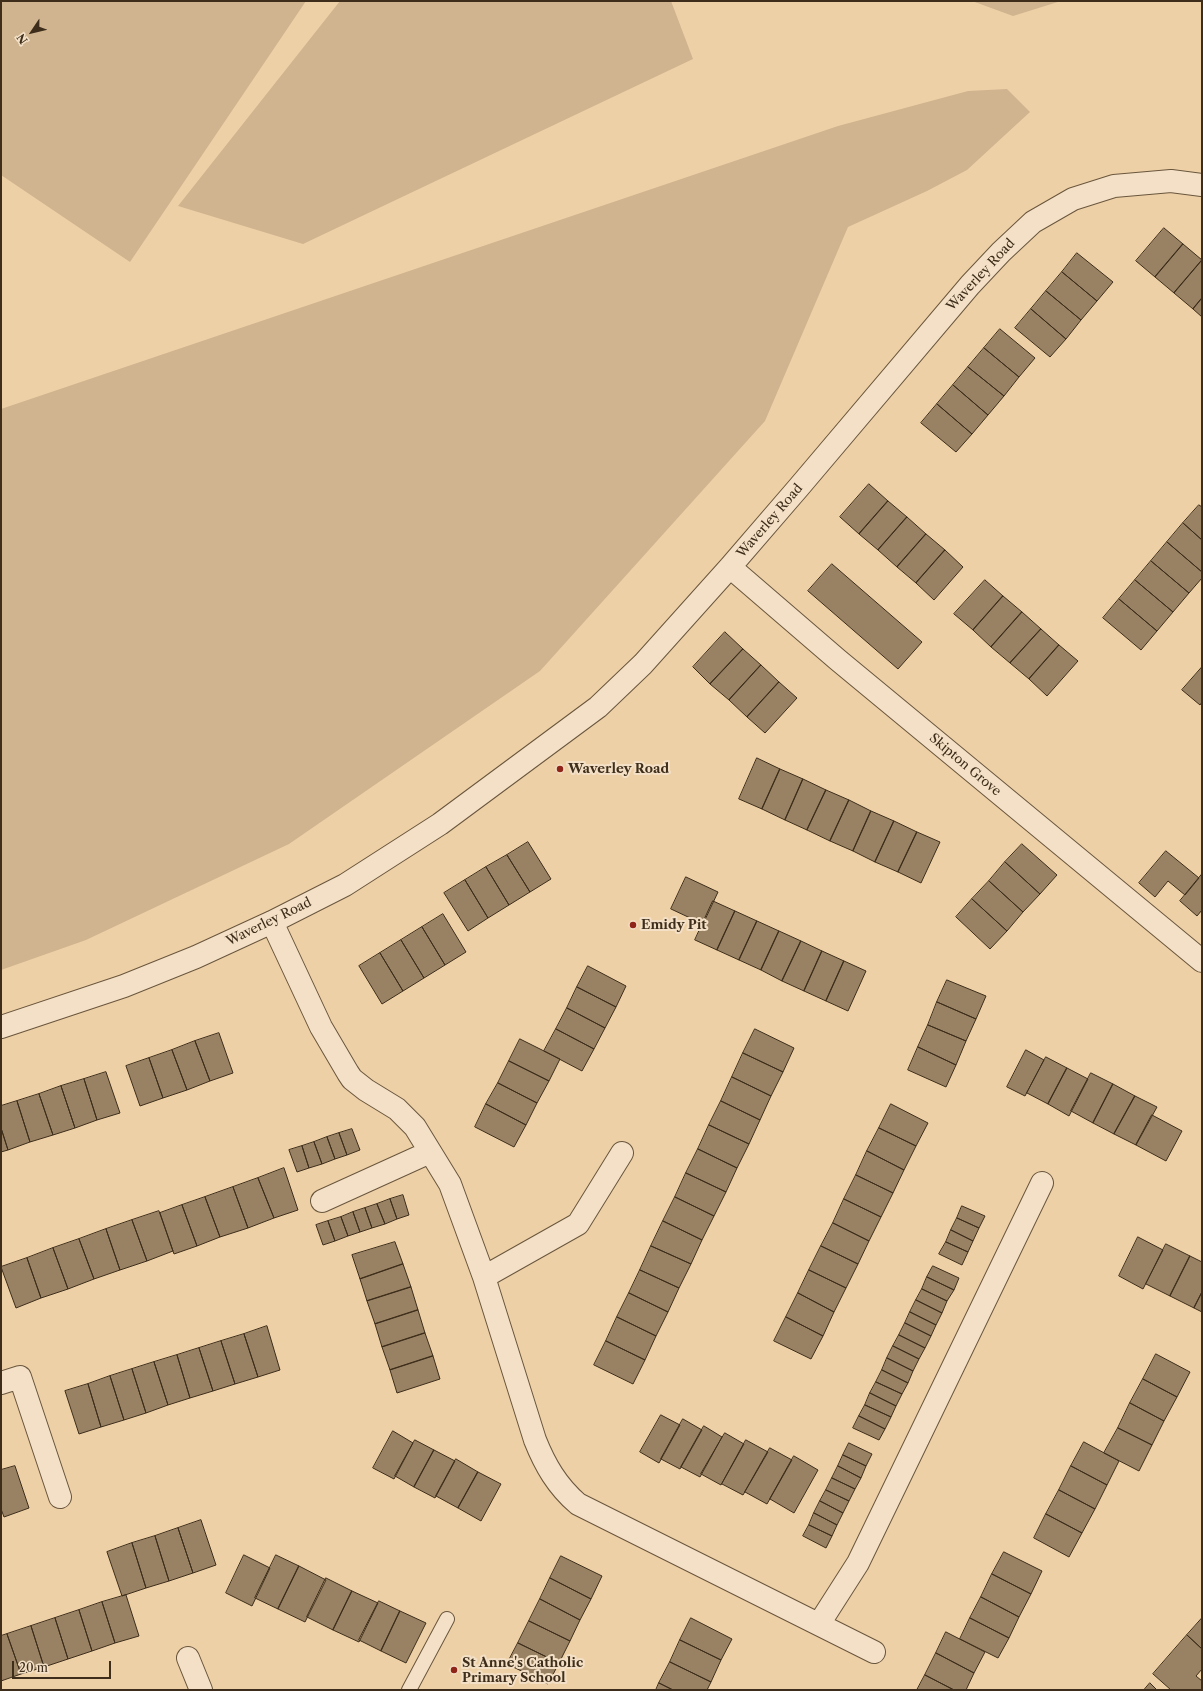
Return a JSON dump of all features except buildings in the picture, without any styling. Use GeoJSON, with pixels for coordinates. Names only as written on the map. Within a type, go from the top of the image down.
{"type":"FeatureCollection","features":[{"type":"Feature","properties":{"kind":"street","name":"Waverley Road"},"geometry":{"type":"LineString","coordinates":[[1,1027],[124,986],[196,957],[272,922],[344,884],[440,824],[598,707],[643,664],[730,567],[970,285],[1000,252],[1033,222],[1073,199],[1114,186],[1171,181],[1202,185]]}},
{"type":"Feature","properties":{"kind":"street","name":"Skipton Grove"},"geometry":{"type":"LineString","coordinates":[[730,567],[838,660],[1202,962]]}},
{"type":"Feature","properties":{"kind":"street"},"geometry":{"type":"LineString","coordinates":[[272,922],[321,1027],[352,1080],[397,1109],[415,1127],[450,1184],[484,1277],[539,1451],[557,1484],[572,1500],[578,1504],[874,1652]]}},
{"type":"Feature","properties":{"kind":"street"},"geometry":{"type":"LineString","coordinates":[[322,1201],[430,1152]]}},
{"type":"Feature","properties":{"kind":"street"},"geometry":{"type":"LineString","coordinates":[[484,1277],[578,1224],[622,1153]]}},
{"type":"Feature","properties":{"kind":"street"},"geometry":{"type":"LineString","coordinates":[[819,1624],[858,1563],[1042,1184]]}},
{"type":"Feature","properties":{"kind":"street"},"geometry":{"type":"LineString","coordinates":[[1,1383],[20,1377],[60,1497]]}},
{"type":"Feature","properties":{"kind":"street"},"geometry":{"type":"LineString","coordinates":[[188,1658],[201,1690]]}},
{"type":"Feature","properties":{"kind":"lane"},"geometry":{"type":"LineString","coordinates":[[409,1690],[447,1619]]}},
{"type":"Feature","properties":{"kind":"shaded area"},"geometry":{"type":"Polygon","coordinates":[[[1,1],[306,1],[130,262],[1,175],[1,1]]]}},
{"type":"Feature","properties":{"kind":"shaded area"},"geometry":{"type":"Polygon","coordinates":[[[340,1],[671,1],[693,59],[303,244],[178,206],[340,1]]]}},
{"type":"Feature","properties":{"kind":"shaded area"},"geometry":{"type":"Polygon","coordinates":[[[972,1],[1061,1],[1013,16],[972,1]]]}},
{"type":"Feature","properties":{"kind":"shaded area"},"geometry":{"type":"Polygon","coordinates":[[[1007,89],[1030,112],[967,170],[927,191],[848,227],[765,421],[540,671],[289,844],[86,940],[1,970],[1,409],[838,126],[968,91],[1007,89]]]}},
{"type":"Feature","properties":{"kind":"place","name":"Waverley Road"},"geometry":{"type":"Point","coordinates":[560,769]}},
{"type":"Feature","properties":{"kind":"place","name":"Emidy Pit"},"geometry":{"type":"Point","coordinates":[633,925]}},
{"type":"Feature","properties":{"kind":"place","name":"St Anne's Catholic Primary School"},"geometry":{"type":"Point","coordinates":[454,1670]}}]}
